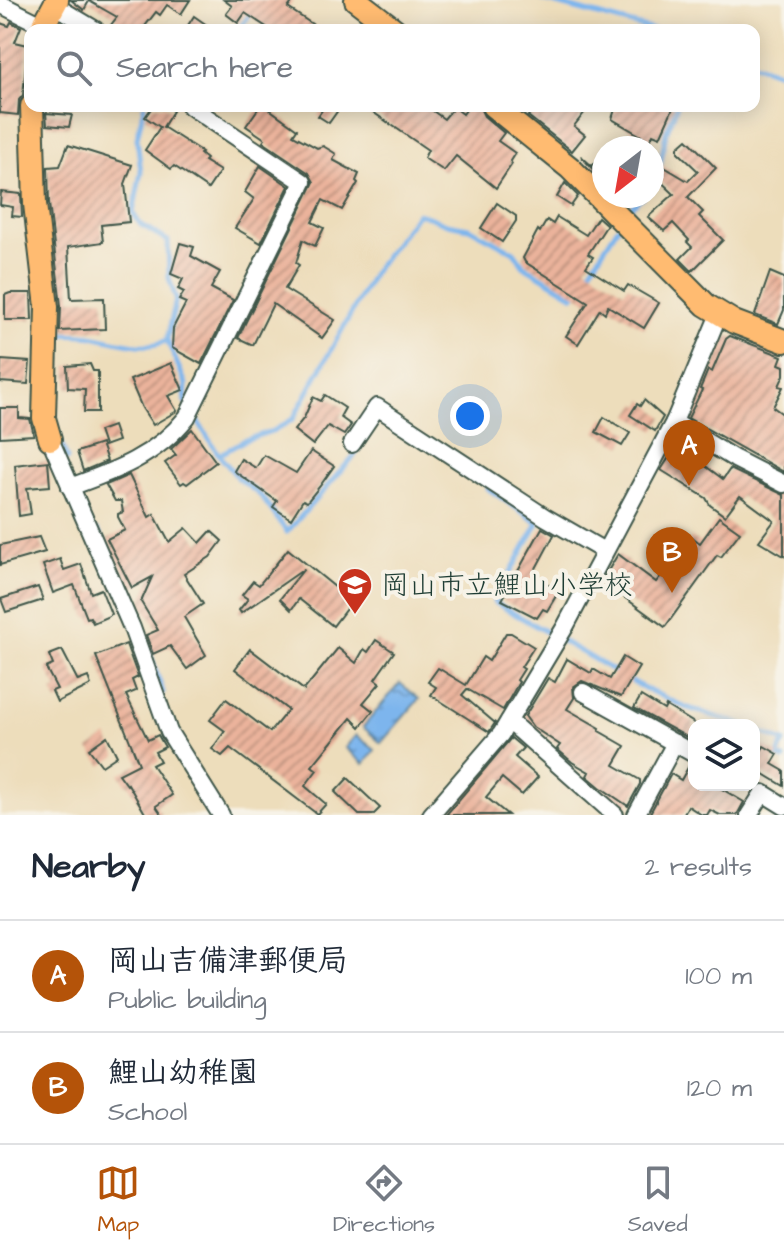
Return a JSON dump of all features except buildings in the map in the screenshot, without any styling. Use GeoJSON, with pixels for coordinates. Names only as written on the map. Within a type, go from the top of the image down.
{"type":"FeatureCollection","features":[{"type":"Feature","properties":{"kind":"main road"},"geometry":{"type":"LineString","coordinates":[[356,0],[387,24]]}},
{"type":"Feature","properties":{"kind":"main road"},"geometry":{"type":"LineString","coordinates":[[44,24],[56,2]]}},
{"type":"Feature","properties":{"kind":"main road"},"geometry":{"type":"LineString","coordinates":[[32,112],[35,204],[47,307],[44,418],[50,439]]}},
{"type":"Feature","properties":{"kind":"main road"},"geometry":{"type":"LineString","coordinates":[[500,112],[570,168],[706,305],[719,314],[784,341]]}},
{"type":"Feature","properties":{"kind":"street"},"geometry":{"type":"LineString","coordinates":[[56,2],[87,24]]}},
{"type":"Feature","properties":{"kind":"street"},"geometry":{"type":"LineString","coordinates":[[0,4],[37,24]]}},
{"type":"Feature","properties":{"kind":"street"},"geometry":{"type":"LineString","coordinates":[[70,487],[114,471],[154,451],[175,433],[187,417],[303,182],[199,112]]}},
{"type":"Feature","properties":{"kind":"street"},"geometry":{"type":"LineString","coordinates":[[431,815],[488,751],[565,627],[674,422],[719,314]]}},
{"type":"Feature","properties":{"kind":"street"},"geometry":{"type":"LineString","coordinates":[[352,444],[377,407],[545,517],[604,551]]}},
{"type":"Feature","properties":{"kind":"street"},"geometry":{"type":"LineString","coordinates":[[674,422],[784,484]]}},
{"type":"Feature","properties":{"kind":"street"},"geometry":{"type":"LineString","coordinates":[[50,439],[132,628],[169,732],[221,815]]}},
{"type":"Feature","properties":{"kind":"street"},"geometry":{"type":"LineString","coordinates":[[583,692],[688,751]]}},
{"type":"Feature","properties":{"kind":"street"},"geometry":{"type":"LineString","coordinates":[[509,721],[615,815]]}},
{"type":"Feature","properties":{"kind":"street"},"geometry":{"type":"LineString","coordinates":[[636,815],[675,743]]}},
{"type":"Feature","properties":{"kind":"street"},"geometry":{"type":"LineString","coordinates":[[749,815],[763,793],[784,806]]}},
{"type":"Feature","properties":{"kind":"water"},"geometry":{"type":"Polygon","coordinates":[[[400,683],[419,699],[381,743],[363,727],[400,683]]]}},
{"type":"Feature","properties":{"kind":"water"},"geometry":{"type":"Polygon","coordinates":[[[356,735],[375,750],[364,764],[345,748],[356,735]]]}},
{"type":"Feature","properties":{"kind":"waterway"},"geometry":{"type":"LineString","coordinates":[[542,0],[632,24]]}},
{"type":"Feature","properties":{"kind":"waterway"},"geometry":{"type":"LineString","coordinates":[[243,24],[252,12]]}},
{"type":"Feature","properties":{"kind":"waterway"},"geometry":{"type":"LineString","coordinates":[[760,66],[784,75]]}},
{"type":"Feature","properties":{"kind":"waterway"},"geometry":{"type":"LineString","coordinates":[[55,339],[59,334],[83,335],[140,345],[167,340],[176,299],[169,278],[168,241],[140,224],[133,213],[141,172],[137,138],[143,112]]}},
{"type":"Feature","properties":{"kind":"waterway"},"geometry":{"type":"LineString","coordinates":[[664,144],[675,112]]}},
{"type":"Feature","properties":{"kind":"waterway"},"geometry":{"type":"LineString","coordinates":[[193,414],[219,455],[293,419],[375,270],[418,213],[469,228],[514,252],[524,266],[574,296],[578,289]]}},
{"type":"Feature","properties":{"kind":"waterway"},"geometry":{"type":"LineString","coordinates":[[588,274],[618,227]]}},
{"type":"Feature","properties":{"kind":"waterway"},"geometry":{"type":"LineString","coordinates":[[167,340],[186,384],[185,401],[188,406]]}},
{"type":"Feature","properties":{"kind":"waterway"},"geometry":{"type":"LineString","coordinates":[[58,435],[67,459]]}},
{"type":"Feature","properties":{"kind":"waterway"},"geometry":{"type":"LineString","coordinates":[[219,455],[238,478],[261,496],[287,532],[354,456],[362,442]]}},
{"type":"Feature","properties":{"kind":"waterway"},"geometry":{"type":"LineString","coordinates":[[487,488],[538,523],[494,602],[644,688],[685,707],[724,719]]}},
{"type":"Feature","properties":{"kind":"waterway"},"geometry":{"type":"LineString","coordinates":[[98,531],[131,598],[163,692]]}},
{"type":"Feature","properties":{"kind":"waterway"},"geometry":{"type":"LineString","coordinates":[[760,732],[784,742],[777,756],[784,759]]}},
{"type":"Feature","properties":{"kind":"place","name":"岡山吉備津郵便局"},"geometry":{"type":"Point","coordinates":[689,486]}},
{"type":"Feature","properties":{"kind":"place","name":"鯉山幼稚園"},"geometry":{"type":"Point","coordinates":[672,593]}},
{"type":"Feature","properties":{"kind":"place","name":"岡山市立鯉山小学校"},"geometry":{"type":"Point","coordinates":[355,616]}}]}
